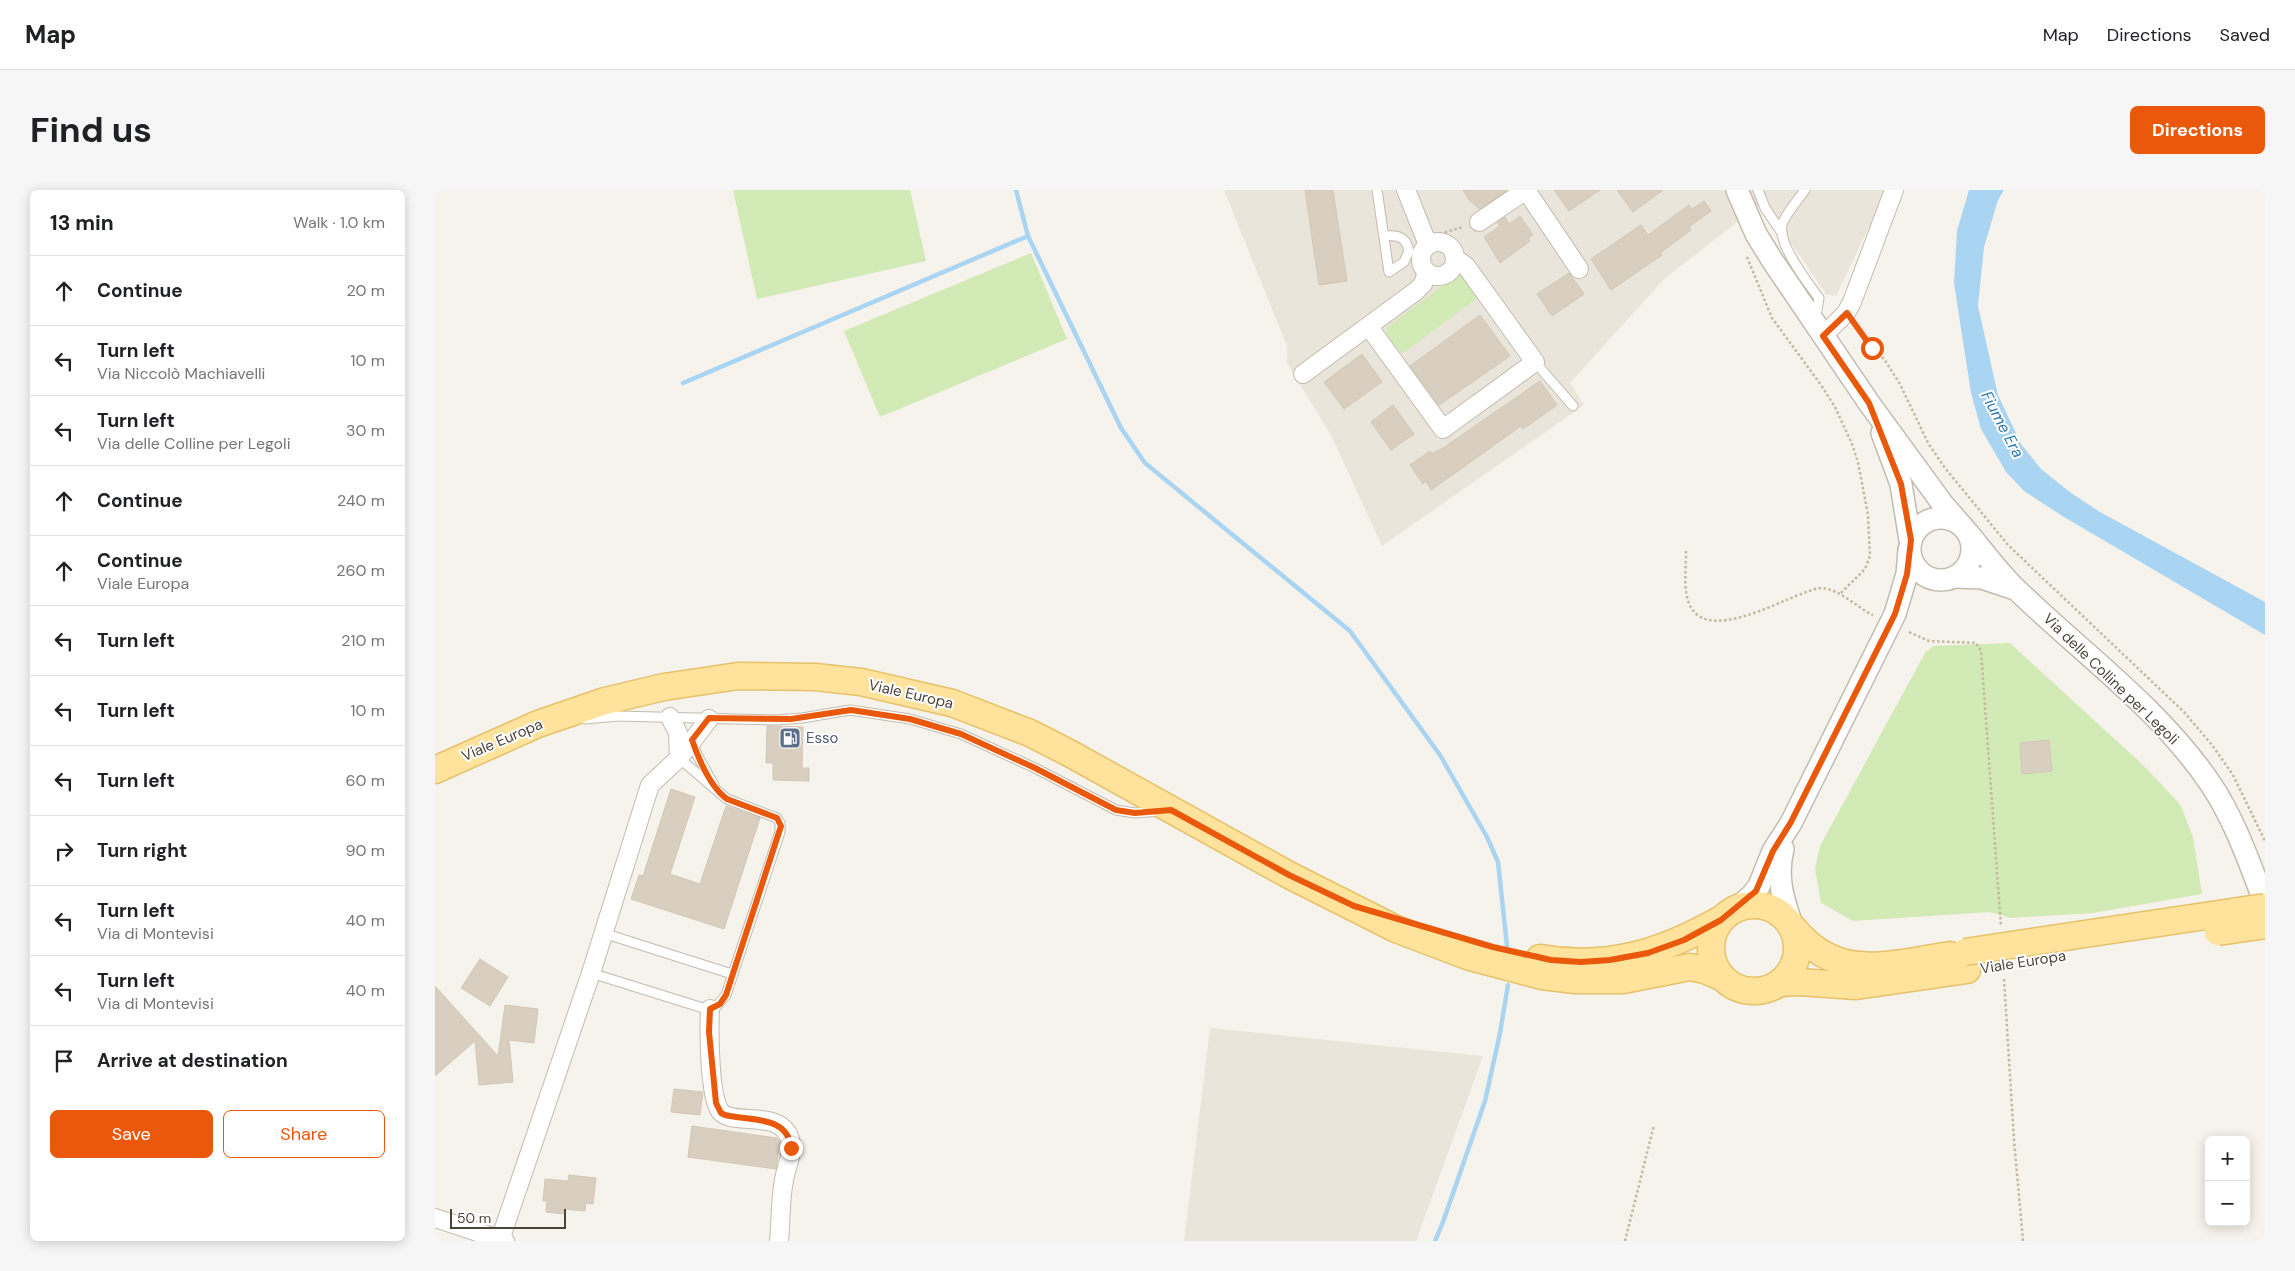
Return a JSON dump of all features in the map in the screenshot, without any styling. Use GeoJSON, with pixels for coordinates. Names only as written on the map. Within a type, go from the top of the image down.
{"type":"FeatureCollection","features":[{"type":"Feature","properties":{"kind":"main road","name":"Viale Europa"},"geometry":{"type":"LineString","coordinates":[[435,770],[537,724],[631,694],[738,676],[802,676],[861,682],[936,698],[1006,722],[1052,743],[1289,875],[1421,940],[1470,957],[1542,976],[1575,980],[1608,982],[1690,967],[1705,970],[1747,991],[1765,990],[1780,983],[1799,982],[1856,986],[1966,961],[2263,900]]}},
{"type":"Feature","properties":{"kind":"main road","name":"Viale Europa"},"geometry":{"type":"LineString","coordinates":[[1354,906],[1493,947],[1538,958],[1569,962],[1610,960],[1648,953],[1684,940],[1745,906],[1763,905],[1779,912],[1818,953],[1852,965],[1966,961],[2265,925]]}},
{"type":"Feature","properties":{"kind":"main road"},"geometry":{"type":"LineString","coordinates":[[1723,978],[1713,963],[1711,945],[1713,936],[1729,914]]}},
{"type":"Feature","properties":{"kind":"main road"},"geometry":{"type":"LineString","coordinates":[[1780,983],[1791,972],[1797,958],[1798,944],[1793,927]]}},
{"type":"Feature","properties":{"kind":"street"},"geometry":{"type":"LineString","coordinates":[[1406,190],[1427,242],[1422,256],[1422,264],[1427,272],[1443,276],[1453,268],[1456,260],[1451,248],[1439,242],[1427,242]]}},
{"type":"Feature","properties":{"kind":"street"},"geometry":{"type":"LineString","coordinates":[[1479,222],[1526,190],[1579,268]]}},
{"type":"Feature","properties":{"kind":"street"},"geometry":{"type":"LineString","coordinates":[[1737,190],[1756,234],[1869,403],[1901,484],[1911,561],[1917,570],[1935,580],[1982,578],[2017,590]]}},
{"type":"Feature","properties":{"kind":"street"},"geometry":{"type":"LineString","coordinates":[[1823,336],[1847,313],[1894,190]]}},
{"type":"Feature","properties":{"kind":"street"},"geometry":{"type":"LineString","coordinates":[[1369,327],[1443,429],[1535,362],[1466,266],[1461,261],[1456,260]]}},
{"type":"Feature","properties":{"kind":"street"},"geometry":{"type":"LineString","coordinates":[[1303,374],[1416,291],[1423,284],[1427,272]]}},
{"type":"Feature","properties":{"kind":"street","name":"Via delle Colline per Legoli"},"geometry":{"type":"LineString","coordinates":[[1869,403],[1942,503],[2017,590],[2146,709],[2189,755],[2222,803],[2242,843],[2263,900]]}},
{"type":"Feature","properties":{"kind":"street"},"geometry":{"type":"LineString","coordinates":[[1729,914],[1752,895],[1759,886],[1773,851],[1791,822],[1895,614],[1907,574],[1910,545],[1915,530],[1932,518],[1947,518],[1965,529],[1972,542],[1971,558],[1964,571],[1951,579],[1934,583],[1919,591],[1895,614]]}},
{"type":"Feature","properties":{"kind":"street"},"geometry":{"type":"LineString","coordinates":[[670,717],[678,733],[679,758]]}},
{"type":"Feature","properties":{"kind":"street"},"geometry":{"type":"LineString","coordinates":[[435,1218],[503,1240],[591,974],[650,785],[679,758],[709,718]]}},
{"type":"Feature","properties":{"kind":"street"},"geometry":{"type":"LineString","coordinates":[[1791,822],[1781,857],[1779,878],[1793,927]]}},
{"type":"Feature","properties":{"kind":"street"},"geometry":{"type":"LineString","coordinates":[[710,1009],[714,1090],[719,1110],[721,1113],[731,1116],[771,1122],[779,1126],[789,1137],[791,1148],[783,1181],[779,1241]]}},
{"type":"Feature","properties":{"kind":"lane"},"geometry":{"type":"LineString","coordinates":[[1377,190],[1384,236]]}},
{"type":"Feature","properties":{"kind":"lane"},"geometry":{"type":"LineString","coordinates":[[1758,190],[1765,208],[1782,233]]}},
{"type":"Feature","properties":{"kind":"lane"},"geometry":{"type":"LineString","coordinates":[[1805,190],[1782,224],[1782,233],[1786,247],[1819,298],[1817,310],[1810,316]]}},
{"type":"Feature","properties":{"kind":"lane"},"geometry":{"type":"LineString","coordinates":[[1535,362],[1573,406]]}},
{"type":"Feature","properties":{"kind":"lane"},"geometry":{"type":"LineString","coordinates":[[537,724],[618,716],[791,719],[851,710],[910,719],[969,738],[1035,768],[1116,810],[1135,813],[1171,810]]}},
{"type":"Feature","properties":{"kind":"lane"},"geometry":{"type":"LineString","coordinates":[[692,740],[704,767],[721,796]]}},
{"type":"Feature","properties":{"kind":"lane"},"geometry":{"type":"LineString","coordinates":[[591,974],[710,1009],[723,1000],[780,832],[781,823],[777,818],[721,796],[679,758]]}},
{"type":"Feature","properties":{"kind":"lane"},"geometry":{"type":"LineString","coordinates":[[603,933],[732,974]]}},
{"type":"Feature","properties":{"kind":"path"},"geometry":{"type":"LineString","coordinates":[[1427,242],[1479,222]]}},
{"type":"Feature","properties":{"kind":"path"},"geometry":{"type":"LineString","coordinates":[[1745,252],[1772,318],[1835,407],[1852,444],[1868,515],[1870,556],[1865,569],[1840,594]]}},
{"type":"Feature","properties":{"kind":"path"},"geometry":{"type":"LineString","coordinates":[[1847,313],[1872,348],[1885,359],[1928,442],[1945,468],[2008,545],[2184,712],[2217,751],[2233,775],[2265,841]]}},
{"type":"Feature","properties":{"kind":"path"},"geometry":{"type":"LineString","coordinates":[[1686,551],[1688,600],[1694,611],[1708,620],[1723,622],[1740,618],[1812,589],[1824,588],[1840,594],[1859,608],[1873,615]]}},
{"type":"Feature","properties":{"kind":"path"},"geometry":{"type":"LineString","coordinates":[[1909,632],[1929,641],[1976,642],[1981,651],[2001,933]]}},
{"type":"Feature","properties":{"kind":"path"},"geometry":{"type":"LineString","coordinates":[[2004,979],[2014,1140],[2023,1241]]}},
{"type":"Feature","properties":{"kind":"path"},"geometry":{"type":"LineString","coordinates":[[1625,1241],[1654,1125]]}},
{"type":"Feature","properties":{"kind":"shaded area"},"geometry":{"type":"Polygon","coordinates":[[[1224,190],[1887,190],[1836,296],[1826,294],[1763,202],[1664,279],[1570,383],[1584,405],[1382,546],[1332,437],[1287,363],[1287,346],[1224,190]]]}},
{"type":"Feature","properties":{"kind":"shaded area"},"geometry":{"type":"Polygon","coordinates":[[[1210,1028],[1483,1056],[1416,1241],[1184,1241],[1210,1028]]]}},
{"type":"Feature","properties":{"kind":"green space"},"geometry":{"type":"Polygon","coordinates":[[[733,190],[910,190],[926,261],[757,299],[733,190]]]}},
{"type":"Feature","properties":{"kind":"green space"},"geometry":{"type":"Polygon","coordinates":[[[1031,253],[1067,339],[880,417],[844,331],[1031,253]]]}},
{"type":"Feature","properties":{"kind":"green space"},"geometry":{"type":"Polygon","coordinates":[[[1457,275],[1464,276],[1479,297],[1402,354],[1386,333],[1387,327],[1457,275]]]}},
{"type":"Feature","properties":{"kind":"green space"},"geometry":{"type":"Polygon","coordinates":[[[2010,643],[2142,764],[2180,804],[2193,837],[2202,894],[2093,913],[2011,918],[1990,912],[1853,921],[1821,903],[1815,869],[1820,846],[1925,653],[1933,646],[2010,643]]]}},
{"type":"Feature","properties":{"kind":"water","name":"Fiume Era"},"geometry":{"type":"Polygon","coordinates":[[[1969,190],[2004,190],[1998,200],[1984,247],[1978,306],[1998,395],[2021,444],[2041,469],[2071,493],[2100,512],[2265,602],[2265,635],[2064,517],[2024,491],[2006,472],[1981,429],[1971,393],[1954,283],[1957,231],[1969,190]]]}},
{"type":"Feature","properties":{"kind":"building"},"geometry":{"type":"Polygon","coordinates":[[[1305,190],[1333,190],[1347,281],[1319,285],[1305,190]]]}},
{"type":"Feature","properties":{"kind":"building"},"geometry":{"type":"Polygon","coordinates":[[[1463,190],[1507,190],[1480,209],[1469,200],[1463,190]]]}},
{"type":"Feature","properties":{"kind":"building"},"geometry":{"type":"Polygon","coordinates":[[[1554,190],[1600,190],[1569,211],[1554,190]]]}},
{"type":"Feature","properties":{"kind":"building"},"geometry":{"type":"Polygon","coordinates":[[[1617,190],[1663,190],[1633,212],[1617,190]]]}},
{"type":"Feature","properties":{"kind":"building"},"geometry":{"type":"Polygon","coordinates":[[[1704,201],[1711,211],[1689,227],[1691,230],[1660,253],[1662,255],[1611,290],[1591,259],[1641,225],[1648,235],[1689,205],[1692,209],[1704,201]]]}},
{"type":"Feature","properties":{"kind":"building"},"geometry":{"type":"Polygon","coordinates":[[[1520,216],[1533,235],[1528,238],[1530,241],[1500,263],[1484,237],[1500,226],[1497,223],[1505,217],[1509,224],[1520,216]]]}},
{"type":"Feature","properties":{"kind":"building"},"geometry":{"type":"Polygon","coordinates":[[[1569,273],[1584,294],[1552,316],[1537,294],[1569,273]]]}},
{"type":"Feature","properties":{"kind":"building"},"geometry":{"type":"Polygon","coordinates":[[[1480,315],[1510,356],[1439,405],[1410,366],[1480,315]]]}},
{"type":"Feature","properties":{"kind":"building"},"geometry":{"type":"Polygon","coordinates":[[[1362,354],[1382,382],[1344,409],[1324,382],[1362,354]]]}},
{"type":"Feature","properties":{"kind":"building"},"geometry":{"type":"Polygon","coordinates":[[[1540,381],[1557,405],[1523,429],[1521,426],[1431,490],[1426,481],[1423,484],[1410,465],[1430,451],[1432,454],[1443,448],[1540,381]]]}},
{"type":"Feature","properties":{"kind":"building"},"geometry":{"type":"Polygon","coordinates":[[[1393,405],[1414,434],[1391,450],[1371,422],[1393,405]]]}},
{"type":"Feature","properties":{"kind":"building"},"geometry":{"type":"Polygon","coordinates":[[[767,726],[803,727],[802,768],[809,768],[809,781],[773,780],[773,763],[766,763],[767,726]]]}},
{"type":"Feature","properties":{"kind":"building"},"geometry":{"type":"Polygon","coordinates":[[[2049,740],[2052,771],[2022,774],[2020,743],[2049,740]]]}},
{"type":"Feature","properties":{"kind":"building"},"geometry":{"type":"Polygon","coordinates":[[[671,789],[695,797],[670,874],[700,884],[726,806],[760,818],[724,929],[631,899],[639,875],[643,876],[671,789]]]}},
{"type":"Feature","properties":{"kind":"building"},"geometry":{"type":"Polygon","coordinates":[[[480,959],[508,977],[490,1006],[461,988],[480,959]]]}},
{"type":"Feature","properties":{"kind":"building"},"geometry":{"type":"Polygon","coordinates":[[[435,986],[498,1056],[505,1005],[538,1009],[534,1043],[509,1040],[513,1082],[479,1085],[475,1041],[435,1076],[435,986]]]}},
{"type":"Feature","properties":{"kind":"building"},"geometry":{"type":"Polygon","coordinates":[[[674,1089],[703,1092],[700,1115],[671,1112],[674,1089]]]}},
{"type":"Feature","properties":{"kind":"building"},"geometry":{"type":"Polygon","coordinates":[[[692,1126],[777,1138],[780,1143],[776,1169],[688,1157],[692,1126]]]}},
{"type":"Feature","properties":{"kind":"building"},"geometry":{"type":"Polygon","coordinates":[[[569,1175],[596,1178],[593,1204],[586,1203],[585,1211],[565,1209],[565,1214],[546,1212],[547,1201],[543,1201],[545,1179],[568,1181],[569,1175]]]}},
{"type":"Feature","properties":{"kind":"waterway"},"geometry":{"type":"LineString","coordinates":[[1016,190],[1028,236]]}},
{"type":"Feature","properties":{"kind":"waterway"},"geometry":{"type":"LineString","coordinates":[[683,383],[1028,236],[1121,428],[1145,463],[1350,631],[1440,755],[1487,837],[1498,862],[1507,946]]}},
{"type":"Feature","properties":{"kind":"waterway"},"geometry":{"type":"LineString","coordinates":[[1435,1241],[1485,1101],[1508,985]]}},
{"type":"Feature","properties":{"kind":"place","name":"Esso"},"geometry":{"type":"Point","coordinates":[790,738]}},
{"type":"Feature","properties":{"kind":"route"},"geometry":{"type":"LineString","coordinates":[[791,1148],[789,1137],[779,1126],[771,1122],[725,1115],[721,1113],[716,1103],[709,1032],[710,1009],[720,1004],[726,995],[780,832],[781,823],[777,818],[721,796],[697,754],[692,740],[709,718],[776,720],[801,718],[839,711],[865,710],[910,719],[961,734],[1035,768],[1121,812],[1135,813],[1171,810],[1289,875],[1354,906],[1493,947],[1551,960],[1581,962],[1610,960],[1659,950],[1684,940],[1721,920],[1756,891],[1773,851],[1791,822],[1895,614],[1907,574],[1911,540],[1901,484],[1891,454],[1869,403],[1823,336],[1847,313],[1872,348]]}}]}
